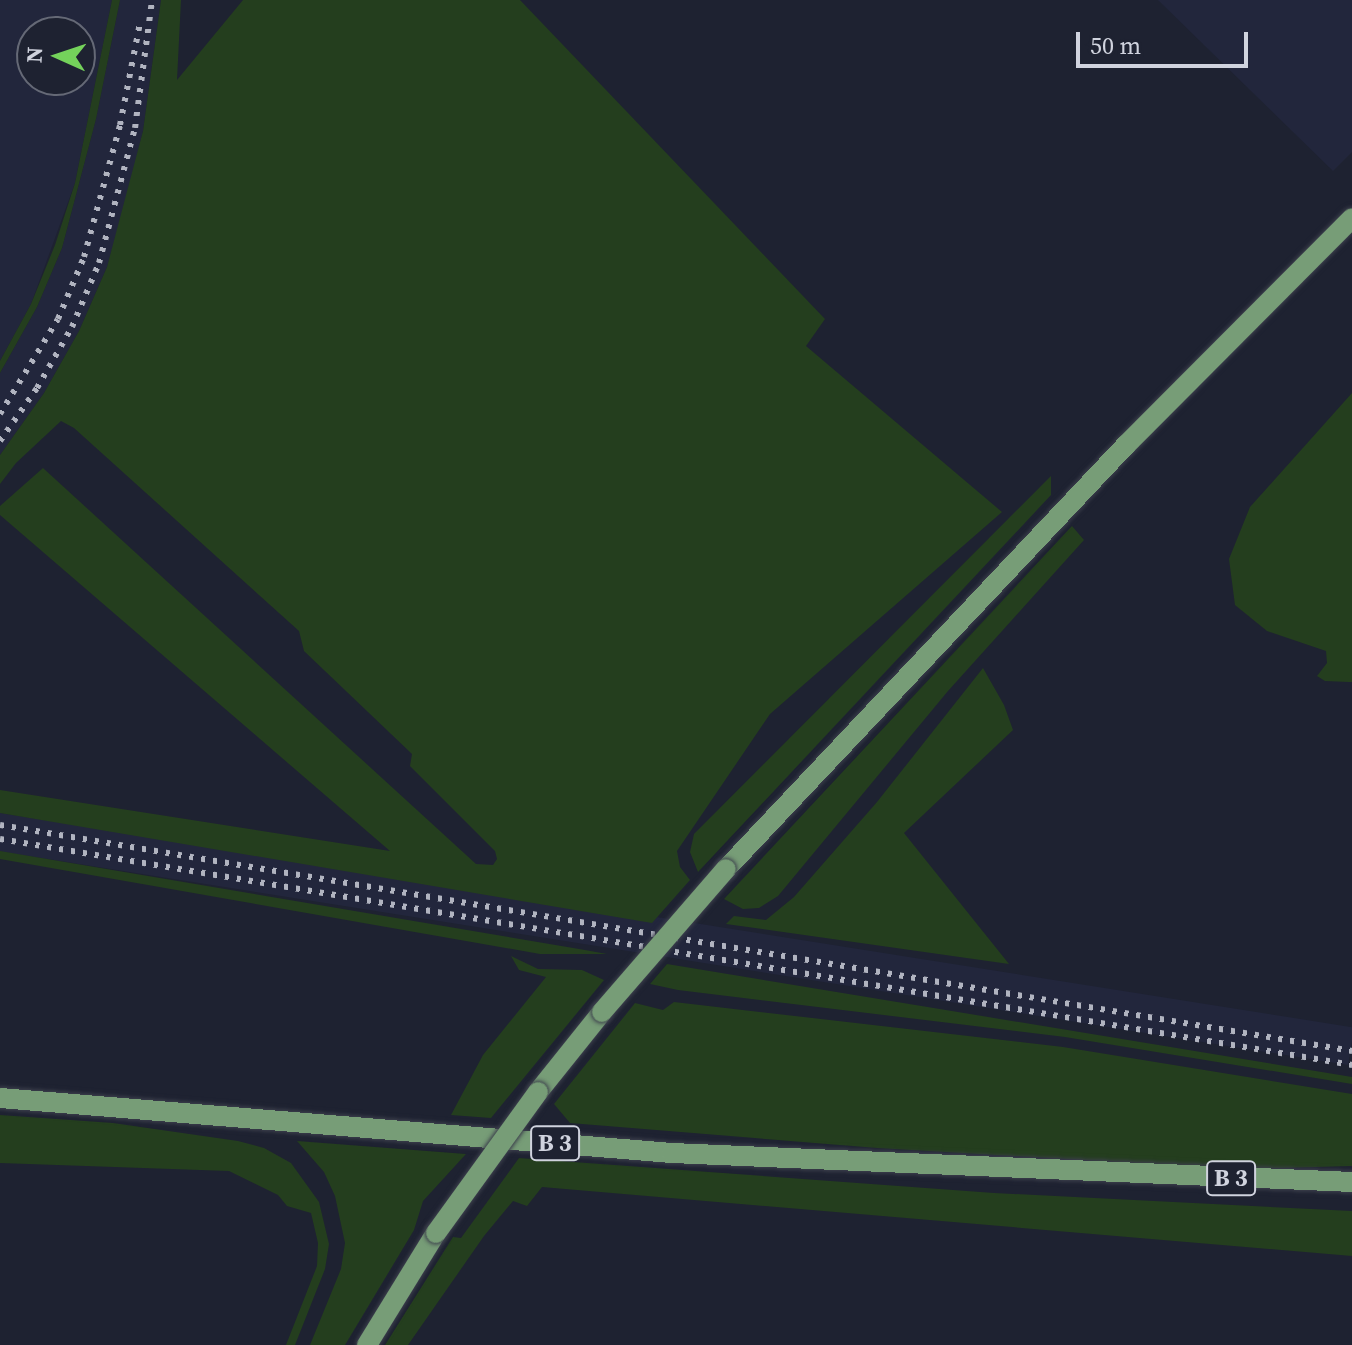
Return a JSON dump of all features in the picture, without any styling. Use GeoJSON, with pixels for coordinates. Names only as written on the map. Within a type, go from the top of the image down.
{"type":"FeatureCollection","features":[{"type":"Feature","properties":{"kind":"main road"},"geometry":{"type":"LineString","coordinates":[[367,1345],[436,1233],[538,1092],[602,1012],[726,869],[1126,445],[1352,218]]}},
{"type":"Feature","properties":{"kind":"main road","name":"B 3"},"geometry":{"type":"LineString","coordinates":[[0,1098],[672,1153],[1352,1182]]}},
{"type":"Feature","properties":{"kind":"shaded area"},"geometry":{"type":"Polygon","coordinates":[[[0,0],[112,0],[96,79],[96,16],[16,16],[16,96],[93,96],[75,183],[31,304],[0,361],[0,0]]]}},
{"type":"Feature","properties":{"kind":"shaded area"},"geometry":{"type":"Polygon","coordinates":[[[120,0],[161,0],[143,131],[127,198],[107,267],[79,331],[44,393],[0,455],[0,373],[37,307],[62,248],[96,119],[120,0]]]}},
{"type":"Feature","properties":{"kind":"shaded area"},"geometry":{"type":"Polygon","coordinates":[[[1158,0],[1352,0],[1352,152],[1333,171],[1158,0]]]}},
{"type":"Feature","properties":{"kind":"shaded area"},"geometry":{"type":"Polygon","coordinates":[[[0,813],[1352,1027],[1348,1065],[0,851],[0,813]]]}},
{"type":"Feature","properties":{"kind":"green space"},"geometry":{"type":"Polygon","coordinates":[[[112,0],[120,0],[96,119],[62,248],[37,307],[0,373],[0,361],[31,304],[55,245],[75,183],[93,96],[96,96],[96,79],[112,0]]]}},
{"type":"Feature","properties":{"kind":"green space"},"geometry":{"type":"Polygon","coordinates":[[[161,0],[181,0],[177,80],[243,0],[520,0],[825,319],[806,346],[1002,512],[770,714],[677,851],[680,867],[690,880],[652,923],[0,813],[0,790],[390,851],[0,515],[0,506],[43,468],[476,864],[493,865],[497,859],[495,851],[410,766],[412,754],[304,651],[299,631],[74,428],[61,421],[16,463],[0,484],[0,455],[44,393],[79,331],[107,267],[143,131],[161,0]]]}},
{"type":"Feature","properties":{"kind":"green space"},"geometry":{"type":"Polygon","coordinates":[[[1352,393],[1352,682],[1325,681],[1317,676],[1327,663],[1326,651],[1267,631],[1235,605],[1229,559],[1250,507],[1352,393]]]}},
{"type":"Feature","properties":{"kind":"green space"},"geometry":{"type":"Polygon","coordinates":[[[1051,476],[1051,495],[698,872],[690,852],[694,834],[1051,476]]]}},
{"type":"Feature","properties":{"kind":"green space"},"geometry":{"type":"Polygon","coordinates":[[[1072,526],[1084,540],[948,691],[778,896],[759,908],[743,909],[724,899],[1072,526]]]}},
{"type":"Feature","properties":{"kind":"green space"},"geometry":{"type":"Polygon","coordinates":[[[983,668],[1004,705],[1013,730],[904,833],[1009,964],[726,924],[734,916],[766,920],[794,897],[877,802],[983,668]]]}},
{"type":"Feature","properties":{"kind":"green space"},"geometry":{"type":"Polygon","coordinates":[[[0,851],[607,954],[540,954],[0,859],[0,851]]]}},
{"type":"Feature","properties":{"kind":"green space"},"geometry":{"type":"Polygon","coordinates":[[[511,956],[538,969],[582,970],[604,980],[491,1118],[451,1115],[483,1055],[546,977],[519,970],[511,956]]]}},
{"type":"Feature","properties":{"kind":"green space"},"geometry":{"type":"Polygon","coordinates":[[[667,964],[1352,1077],[1352,1084],[1065,1037],[678,990],[650,984],[667,964]]]}},
{"type":"Feature","properties":{"kind":"green space"},"geometry":{"type":"Polygon","coordinates":[[[674,1002],[1063,1047],[1352,1094],[1352,1166],[1239,1169],[877,1148],[570,1123],[554,1104],[635,1003],[663,1010],[674,1002]]]}},
{"type":"Feature","properties":{"kind":"green space"},"geometry":{"type":"Polygon","coordinates":[[[0,1115],[113,1123],[238,1141],[264,1148],[291,1163],[319,1202],[329,1244],[325,1269],[295,1345],[286,1345],[317,1266],[318,1243],[311,1213],[287,1206],[278,1195],[229,1171],[0,1163],[0,1115]]]}},
{"type":"Feature","properties":{"kind":"green space"},"geometry":{"type":"Polygon","coordinates":[[[297,1141],[466,1154],[423,1201],[414,1230],[345,1345],[310,1345],[341,1269],[345,1243],[335,1196],[324,1172],[297,1141]]]}},
{"type":"Feature","properties":{"kind":"green space"},"geometry":{"type":"Polygon","coordinates":[[[519,1158],[994,1193],[1352,1211],[1352,1256],[542,1187],[527,1206],[513,1201],[484,1236],[408,1345],[385,1345],[453,1237],[461,1238],[519,1158]]]}},
{"type":"Feature","properties":{"kind":"railway"},"geometry":{"type":"LineString","coordinates":[[0,441],[37,388],[72,327],[99,263],[135,128],[152,0]]}},
{"type":"Feature","properties":{"kind":"railway"},"geometry":{"type":"LineString","coordinates":[[0,414],[58,319],[84,257],[120,125],[140,23]]}},
{"type":"Feature","properties":{"kind":"railway"},"geometry":{"type":"LineString","coordinates":[[0,825],[1352,1051]]}},
{"type":"Feature","properties":{"kind":"railway"},"geometry":{"type":"LineString","coordinates":[[0,839],[1352,1065]]}}]}
